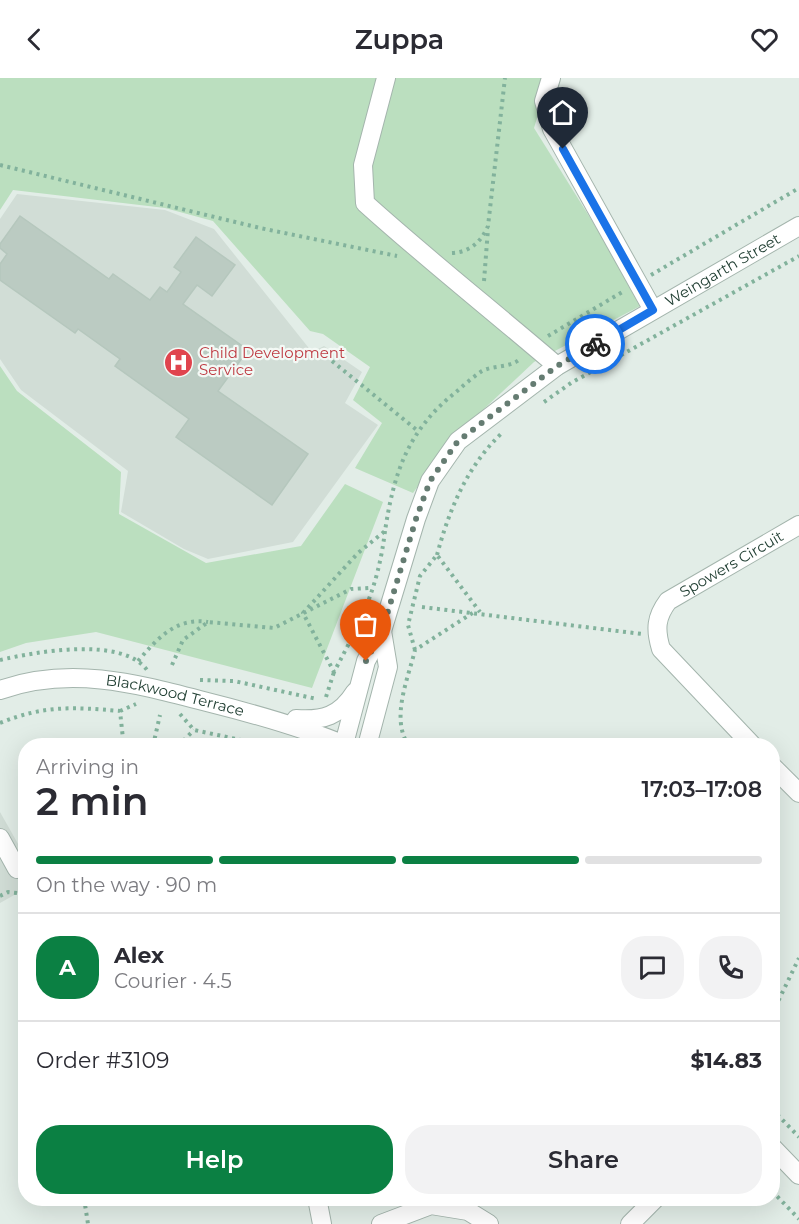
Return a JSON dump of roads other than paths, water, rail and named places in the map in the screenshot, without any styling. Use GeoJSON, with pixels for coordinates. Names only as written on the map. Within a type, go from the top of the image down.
{"type":"FeatureCollection","features":[{"type":"Feature","properties":{"kind":"street"},"geometry":{"type":"LineString","coordinates":[[386,78],[363,165],[365,203],[426,258],[449,274],[557,366]]}},
{"type":"Feature","properties":{"kind":"street"},"geometry":{"type":"LineString","coordinates":[[551,78],[544,101],[552,129],[653,310]]}},
{"type":"Feature","properties":{"kind":"street","name":"Weingarth Street"},"geometry":{"type":"LineString","coordinates":[[348,738],[366,661],[382,631],[430,481],[458,441],[557,366],[799,226]]}},
{"type":"Feature","properties":{"kind":"street","name":"Spowers Circuit"},"geometry":{"type":"LineString","coordinates":[[745,738],[662,649],[657,636],[657,616],[668,601],[799,525]]}},
{"type":"Feature","properties":{"kind":"street","name":"Weingarth Street"},"geometry":{"type":"LineString","coordinates":[[369,738],[388,667],[382,631]]}},
{"type":"Feature","properties":{"kind":"street","name":"Blackwood Terrace"},"geometry":{"type":"LineString","coordinates":[[0,690],[64,678],[124,681],[267,717],[326,738]]}},
{"type":"Feature","properties":{"kind":"street"},"geometry":{"type":"LineString","coordinates":[[267,717],[318,721],[346,707],[360,685]]}},
{"type":"Feature","properties":{"kind":"street"},"geometry":{"type":"LineString","coordinates":[[780,774],[799,793]]}},
{"type":"Feature","properties":{"kind":"street"},"geometry":{"type":"LineString","coordinates":[[0,837],[16,869]]}},
{"type":"Feature","properties":{"kind":"street"},"geometry":{"type":"LineString","coordinates":[[780,1155],[799,1175]]}},
{"type":"Feature","properties":{"kind":"street"},"geometry":{"type":"LineString","coordinates":[[319,1206],[322,1224]]}},
{"type":"Feature","properties":{"kind":"street"},"geometry":{"type":"LineString","coordinates":[[381,1224],[426,1206]]}},
{"type":"Feature","properties":{"kind":"street"},"geometry":{"type":"LineString","coordinates":[[442,1206],[468,1211],[489,1224]]}},
{"type":"Feature","properties":{"kind":"street"},"geometry":{"type":"LineString","coordinates":[[630,1224],[648,1206]]}},
{"type":"Feature","properties":{"kind":"place","name":"Child Development Service"},"geometry":{"type":"Point","coordinates":[178,362]}}]}
